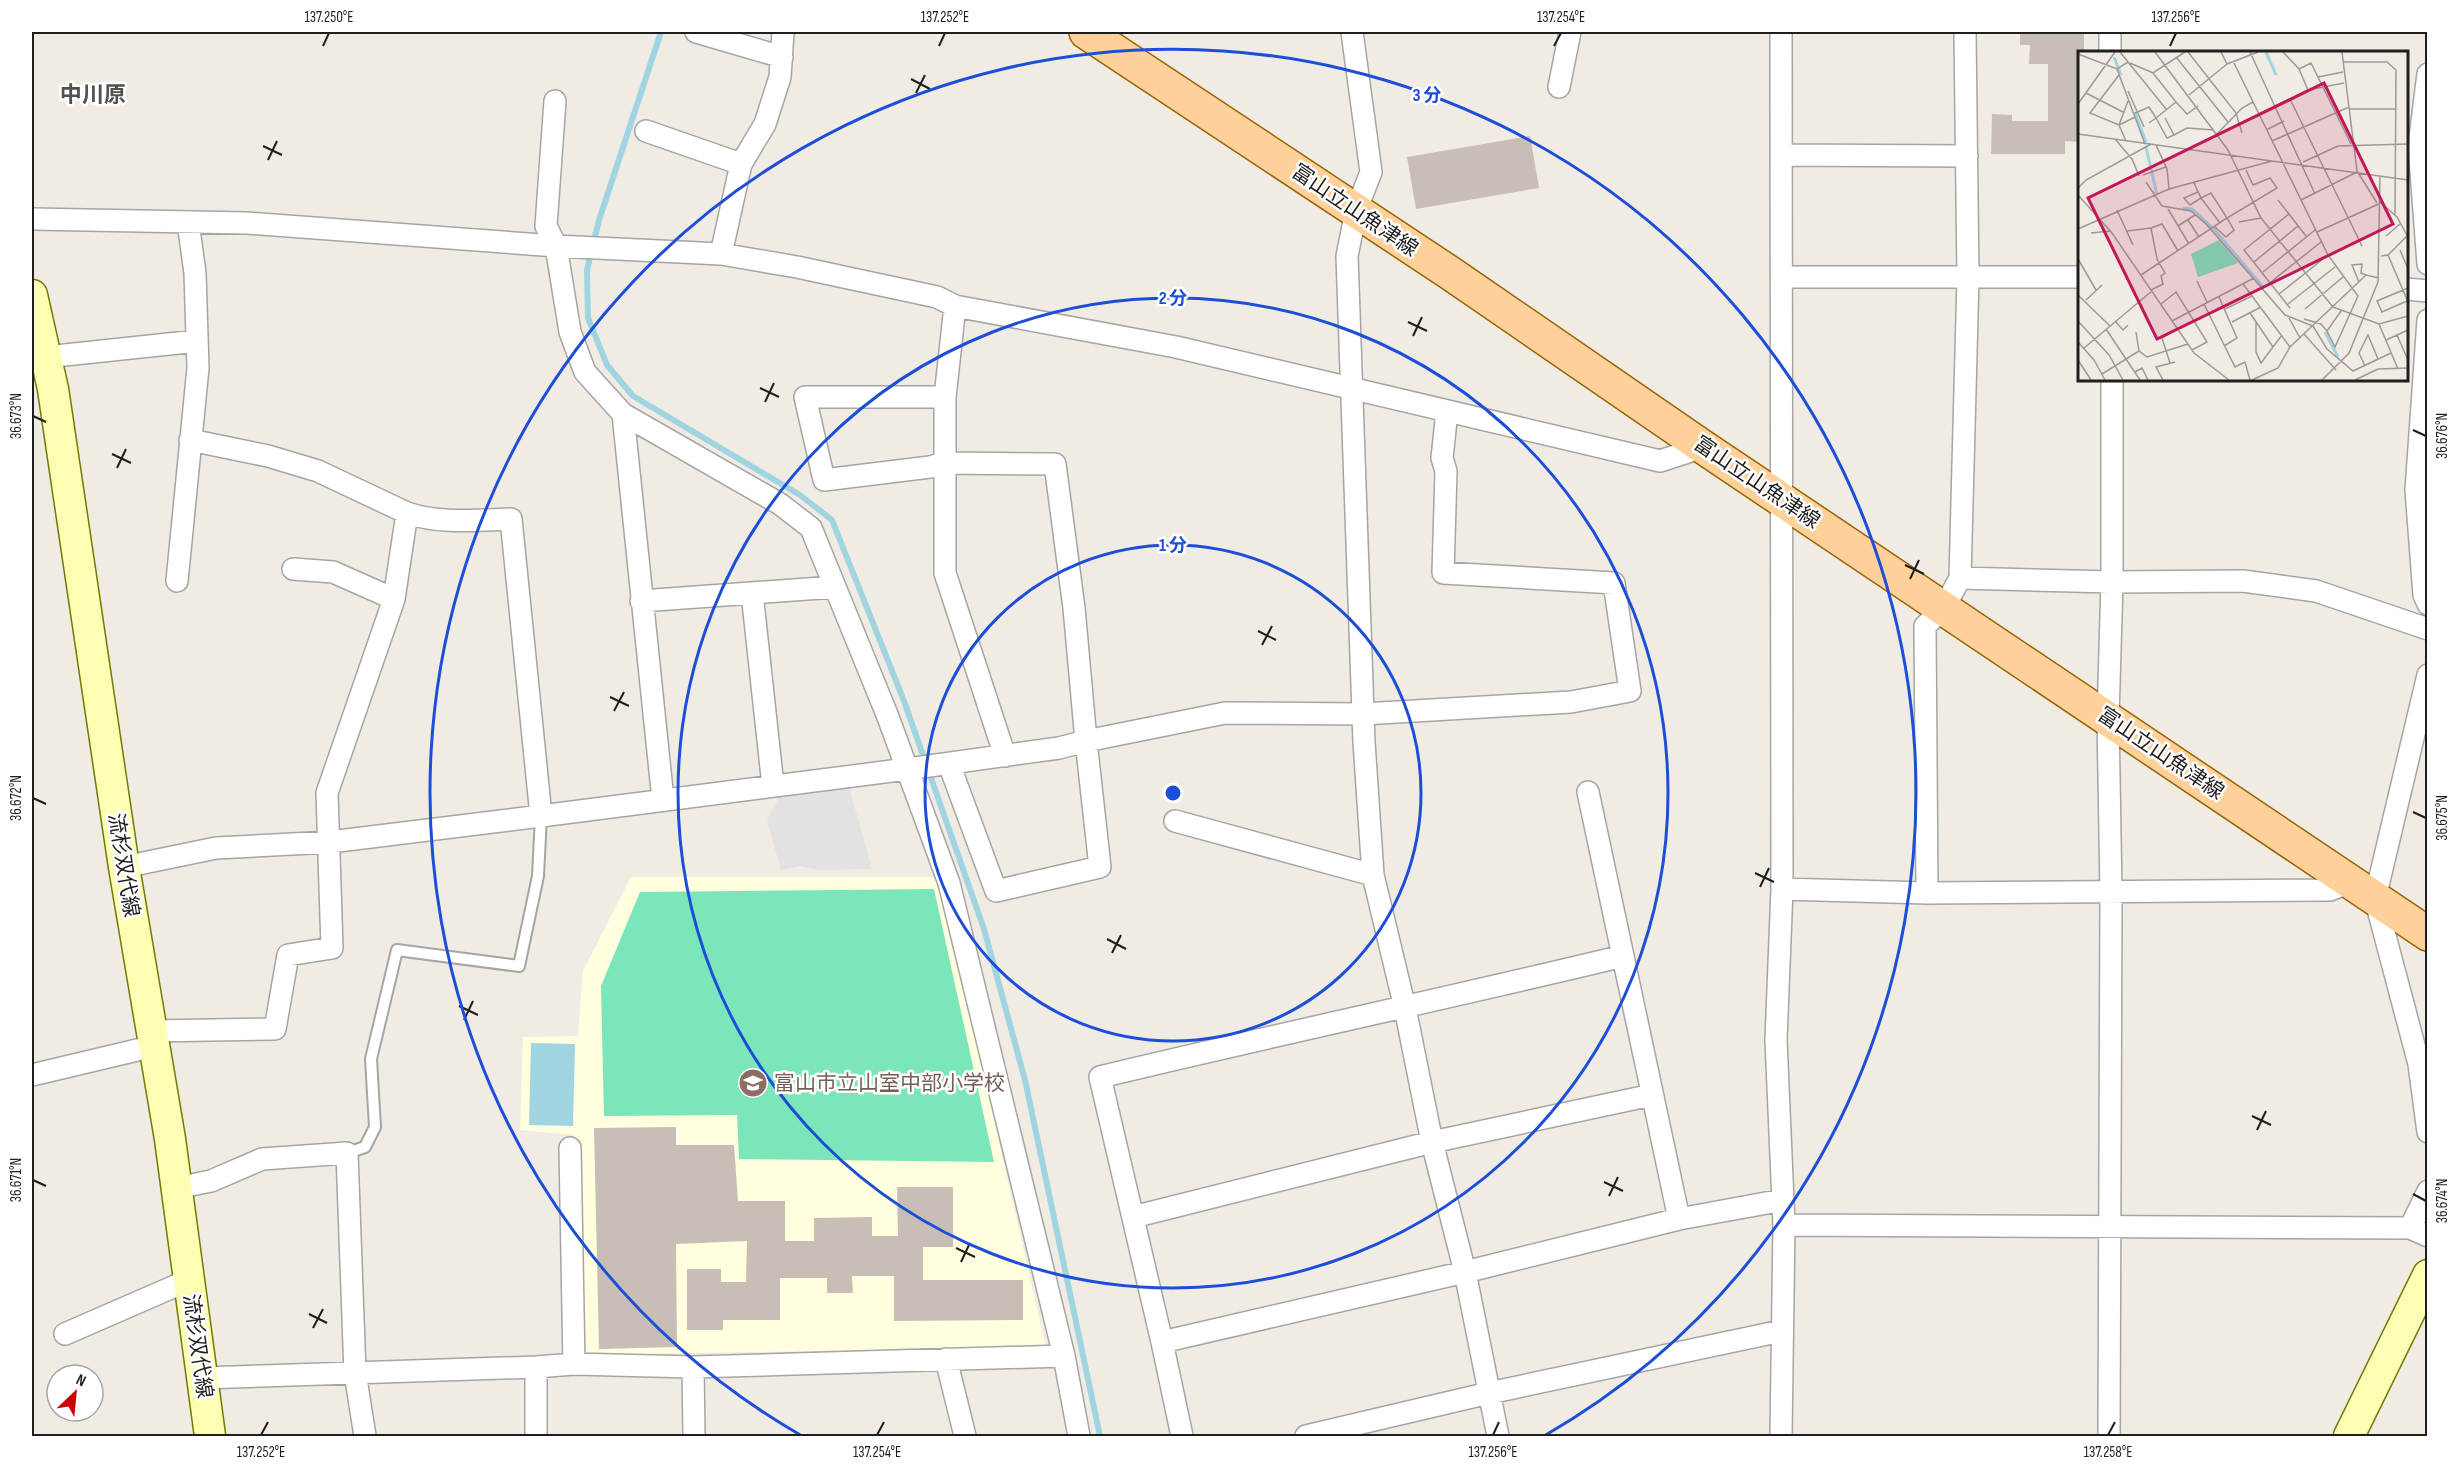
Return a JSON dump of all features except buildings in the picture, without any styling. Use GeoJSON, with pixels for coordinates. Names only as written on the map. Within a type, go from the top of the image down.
{"type":"FeatureCollection","features":[{"type":"Feature","properties":{"kind":"main road","name":"富山立山魚津線"},"geometry":{"type":"LineString","coordinates":[[1086,32],[1356,211],[2427,934]]}},
{"type":"Feature","properties":{"kind":"main road","name":"流杉双代線"},"geometry":{"type":"LineString","coordinates":[[32,295],[177,1188],[210,1437]]}},
{"type":"Feature","properties":{"kind":"main road"},"geometry":{"type":"LineString","coordinates":[[2349,1437],[2427,1275]]}},
{"type":"Feature","properties":{"kind":"street"},"geometry":{"type":"LineString","coordinates":[[696,32],[782,57]]}},
{"type":"Feature","properties":{"kind":"street"},"geometry":{"type":"LineString","coordinates":[[721,254],[741,164],[765,124],[780,77],[783,32]]}},
{"type":"Feature","properties":{"kind":"street"},"geometry":{"type":"LineString","coordinates":[[1352,32],[1371,172],[1356,211],[1347,256],[1363,714],[1373,875],[1405,1008],[1432,1142],[1465,1272],[1498,1437]]}},
{"type":"Feature","properties":{"kind":"street"},"geometry":{"type":"LineString","coordinates":[[1559,87],[1570,32]]}},
{"type":"Feature","properties":{"kind":"street"},"geometry":{"type":"LineString","coordinates":[[1781,32],[1782,889],[1776,1041],[1784,1225],[1781,1437]]}},
{"type":"Feature","properties":{"kind":"street"},"geometry":{"type":"LineString","coordinates":[[1927,893],[1926,626],[1944,608],[1960,578],[1968,278],[1965,32]]}},
{"type":"Feature","properties":{"kind":"street"},"geometry":{"type":"LineString","coordinates":[[2110,32],[2110,51]]}},
{"type":"Feature","properties":{"kind":"street"},"geometry":{"type":"LineString","coordinates":[[2427,74],[2419,145],[2427,264]]}},
{"type":"Feature","properties":{"kind":"street"},"geometry":{"type":"LineString","coordinates":[[555,101],[546,226],[556,246],[570,332],[585,372],[623,414],[780,504],[811,528],[911,769],[949,883],[1064,1356],[1079,1437]]}},
{"type":"Feature","properties":{"kind":"street"},"geometry":{"type":"LineString","coordinates":[[646,131],[741,164]]}},
{"type":"Feature","properties":{"kind":"street"},"geometry":{"type":"LineString","coordinates":[[1782,155],[1967,156]]}},
{"type":"Feature","properties":{"kind":"street"},"geometry":{"type":"LineString","coordinates":[[32,219],[247,223],[578,248],[721,254],[797,267],[938,297],[955,306],[1176,347],[1660,462],[1703,447]]}},
{"type":"Feature","properties":{"kind":"street"},"geometry":{"type":"LineString","coordinates":[[177,581],[198,368],[195,273],[188,222]]}},
{"type":"Feature","properties":{"kind":"street"},"geometry":{"type":"LineString","coordinates":[[1782,277],[2078,277]]}},
{"type":"Feature","properties":{"kind":"street"},"geometry":{"type":"LineString","coordinates":[[2408,289],[2427,291]]}},
{"type":"Feature","properties":{"kind":"street"},"geometry":{"type":"LineString","coordinates":[[955,306],[945,397],[945,573],[1005,756]]}},
{"type":"Feature","properties":{"kind":"street"},"geometry":{"type":"LineString","coordinates":[[2427,320],[2416,490],[2424,595],[2427,604]]}},
{"type":"Feature","properties":{"kind":"street"},"geometry":{"type":"LineString","coordinates":[[42,366],[197,341]]}},
{"type":"Feature","properties":{"kind":"street"},"geometry":{"type":"LineString","coordinates":[[2109,1437],[2111,893],[2108,718],[2112,582],[2112,381]]}},
{"type":"Feature","properties":{"kind":"street"},"geometry":{"type":"LineString","coordinates":[[945,397],[805,397],[824,480],[930,468],[945,463],[1055,464],[1074,608],[1100,867],[996,891],[946,764]]}},
{"type":"Feature","properties":{"kind":"street"},"geometry":{"type":"LineString","coordinates":[[124,867],[216,848],[330,842],[1005,756],[1059,748],[1225,713],[1363,714],[1571,702],[1630,690],[1614,583],[1443,573],[1446,471],[1442,458],[1447,411]]}},
{"type":"Feature","properties":{"kind":"street"},"geometry":{"type":"LineString","coordinates":[[623,414],[663,800]]}},
{"type":"Feature","properties":{"kind":"street"},"geometry":{"type":"LineString","coordinates":[[190,440],[268,456],[318,471],[420,518],[511,519],[541,816]]}},
{"type":"Feature","properties":{"kind":"street"},"geometry":{"type":"LineString","coordinates":[[32,1075],[153,1038],[275,1029],[288,955],[332,948],[327,793],[393,599],[407,513]]}},
{"type":"Feature","properties":{"kind":"street"},"geometry":{"type":"LineString","coordinates":[[293,569],[333,572],[393,599]]}},
{"type":"Feature","properties":{"kind":"street"},"geometry":{"type":"LineString","coordinates":[[1960,578],[2112,582],[2243,581],[2316,591],[2427,629]]}},
{"type":"Feature","properties":{"kind":"street"},"geometry":{"type":"LineString","coordinates":[[641,601],[835,587]]}},
{"type":"Feature","properties":{"kind":"street"},"geometry":{"type":"LineString","coordinates":[[752,593],[772,786]]}},
{"type":"Feature","properties":{"kind":"street"},"geometry":{"type":"LineString","coordinates":[[2427,675],[2362,890],[2419,1064],[2427,1132]]}},
{"type":"Feature","properties":{"kind":"street"},"geometry":{"type":"LineString","coordinates":[[1588,792],[1679,1219]]}},
{"type":"Feature","properties":{"kind":"street"},"geometry":{"type":"LineString","coordinates":[[1175,821],[1373,875]]}},
{"type":"Feature","properties":{"kind":"street"},"geometry":{"type":"LineString","coordinates":[[1782,889],[1927,893],[2362,890]]}},
{"type":"Feature","properties":{"kind":"street"},"geometry":{"type":"LineString","coordinates":[[1182,1437],[1100,1077],[1254,1039],[1405,1008],[1623,956]]}},
{"type":"Feature","properties":{"kind":"street"},"geometry":{"type":"LineString","coordinates":[[1133,1217],[1432,1142],[1652,1095]]}},
{"type":"Feature","properties":{"kind":"street"},"geometry":{"type":"LineString","coordinates":[[570,1148],[574,1364]]}},
{"type":"Feature","properties":{"kind":"street"},"geometry":{"type":"LineString","coordinates":[[177,1188],[211,1181],[262,1159],[348,1153],[355,1373],[365,1437]]}},
{"type":"Feature","properties":{"kind":"street"},"geometry":{"type":"LineString","coordinates":[[1784,1225],[2109,1226],[2419,1232],[2427,1191]]}},
{"type":"Feature","properties":{"kind":"street"},"geometry":{"type":"LineString","coordinates":[[1162,1342],[1465,1272],[1679,1219],[1783,1200]]}},
{"type":"Feature","properties":{"kind":"street"},"geometry":{"type":"LineString","coordinates":[[65,1334],[189,1280]]}},
{"type":"Feature","properties":{"kind":"street"},"geometry":{"type":"LineString","coordinates":[[1306,1437],[1489,1393],[1781,1331]]}},
{"type":"Feature","properties":{"kind":"street"},"geometry":{"type":"LineString","coordinates":[[202,1378],[574,1364],[693,1367],[1064,1356]]}},
{"type":"Feature","properties":{"kind":"street"},"geometry":{"type":"LineString","coordinates":[[946,1359],[965,1437]]}},
{"type":"Feature","properties":{"kind":"street"},"geometry":{"type":"LineString","coordinates":[[536,1367],[536,1437]]}},
{"type":"Feature","properties":{"kind":"street"},"geometry":{"type":"LineString","coordinates":[[693,1367],[694,1437]]}},
{"type":"Feature","properties":{"kind":"lane"},"geometry":{"type":"LineString","coordinates":[[348,1153],[365,1147],[375,1127],[371,1059],[397,950],[519,966],[538,876],[541,816]]}},
{"type":"Feature","properties":{"kind":"shaded area"},"geometry":{"type":"Polygon","coordinates":[[[849,787],[872,869],[818,870],[800,866],[781,870],[767,820],[780,797],[849,787]]]}},
{"type":"Feature","properties":{"kind":"shaded area","name":"富山市立山室中部小学校"},"geometry":{"type":"Polygon","coordinates":[[[631,877],[938,877],[1046,1347],[581,1355],[574,1135],[520,1130],[523,1037],[578,1036],[583,971],[631,877]]]}},
{"type":"Feature","properties":{"kind":"green space"},"geometry":{"type":"Polygon","coordinates":[[[934,889],[994,1162],[739,1159],[737,1115],[604,1116],[601,986],[640,892],[934,889]]]}},
{"type":"Feature","properties":{"kind":"water"},"geometry":{"type":"Polygon","coordinates":[[[531,1043],[575,1044],[573,1126],[529,1125],[531,1043]]]}},
{"type":"Feature","properties":{"kind":"waterway"},"geometry":{"type":"LineString","coordinates":[[661,32],[599,220],[587,270],[588,318],[607,365],[633,396],[800,495],[832,520],[904,701],[984,929],[1025,1080],[1100,1436]]}},
{"type":"Feature","properties":{"kind":"place","name":"富山市立山室中部小学校"},"geometry":{"type":"Point","coordinates":[753,1083]}},
{"type":"Feature","properties":{"kind":"district","name":"中川原"},"geometry":{"type":"Point","coordinates":[93,94]}}]}
